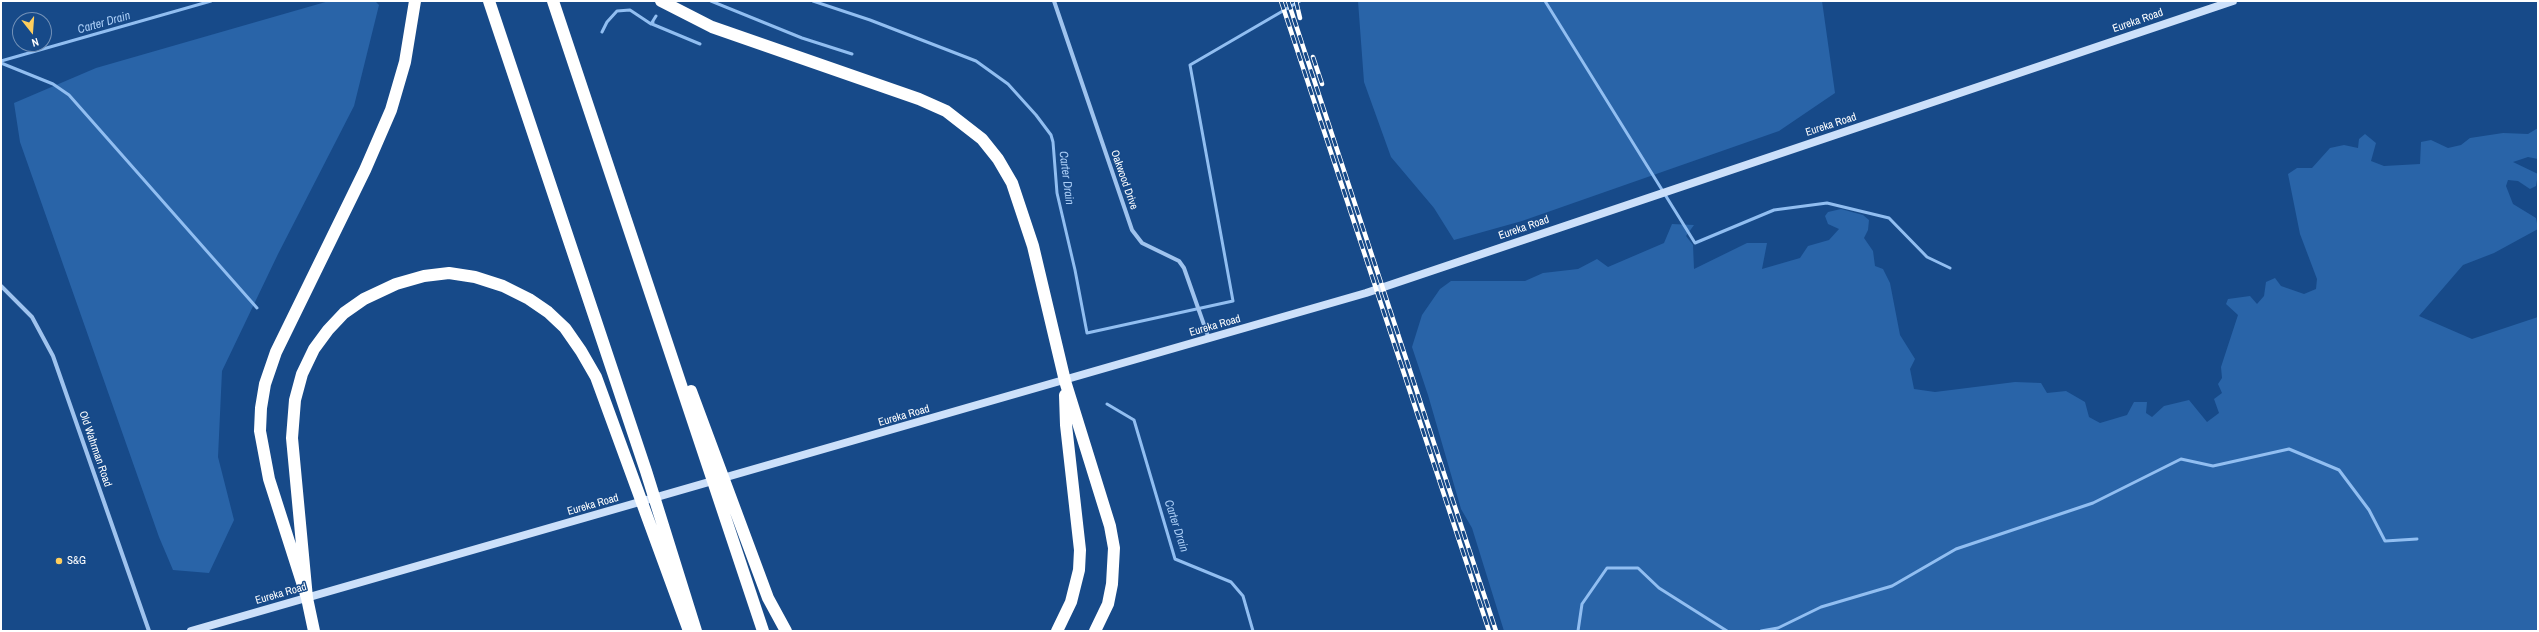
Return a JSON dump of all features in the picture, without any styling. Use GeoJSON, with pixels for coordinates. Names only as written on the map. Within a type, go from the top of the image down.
{"type":"FeatureCollection","features":[{"type":"Feature","properties":{"kind":"highway"},"geometry":{"type":"LineString","coordinates":[[307,598],[279,515],[263,454],[260,431],[265,384],[276,352],[365,170],[391,110],[405,62],[415,1]]}},
{"type":"Feature","properties":{"kind":"highway"},"geometry":{"type":"LineString","coordinates":[[489,1],[646,471],[696,631]]}},
{"type":"Feature","properties":{"kind":"highway"},"geometry":{"type":"LineString","coordinates":[[553,1],[762,631]]}},
{"type":"Feature","properties":{"kind":"highway"},"geometry":{"type":"LineString","coordinates":[[661,1],[712,27],[919,99],[946,112],[982,139],[998,159],[1012,183],[1033,246],[1065,381],[1105,506],[1114,548],[1114,567],[1108,604],[1095,631]]}},
{"type":"Feature","properties":{"kind":"highway"},"geometry":{"type":"LineString","coordinates":[[314,631],[307,598],[292,438],[295,400],[302,374],[314,349],[328,330],[344,313],[364,299],[396,284],[424,276],[449,273],[475,277],[503,286],[529,299],[548,312],[565,328],[581,351],[596,377],[689,631]]}},
{"type":"Feature","properties":{"kind":"highway"},"geometry":{"type":"LineString","coordinates":[[648,286],[712,443],[768,598],[786,631]]}},
{"type":"Feature","properties":{"kind":"highway"},"geometry":{"type":"LineString","coordinates":[[1057,631],[1072,602],[1079,570],[1080,550],[1066,425],[1065,381]]}},
{"type":"Feature","properties":{"kind":"street","name":"Oakwood Drive"},"geometry":{"type":"LineString","coordinates":[[1054,1],[1132,230],[1142,243],[1178,261],[1184,268],[1209,340]]}},
{"type":"Feature","properties":{"kind":"street","name":"Eureka Road"},"geometry":{"type":"LineString","coordinates":[[191,631],[1209,340],[1382,288],[2233,1]]}},
{"type":"Feature","properties":{"kind":"street","name":"Old Wahrman Road"},"geometry":{"type":"LineString","coordinates":[[1,286],[32,316],[53,356],[149,631]]}},
{"type":"Feature","properties":{"kind":"shaded area"},"geometry":{"type":"Polygon","coordinates":[[[329,1],[375,1],[379,5],[354,106],[278,254],[222,371],[218,457],[234,520],[209,573],[173,570],[159,537],[20,142],[14,103],[96,68],[329,1]]]}},
{"type":"Feature","properties":{"kind":"shaded area"},"geometry":{"type":"Polygon","coordinates":[[[1358,1],[1822,1],[1835,93],[1779,131],[1522,221],[1454,240],[1434,208],[1391,157],[1364,82],[1358,1]]]}},
{"type":"Feature","properties":{"kind":"shaded area"},"geometry":{"type":"Polygon","coordinates":[[[2538,128],[2538,159],[2528,157],[2513,162],[2538,174],[2536,186],[2530,189],[2518,181],[2508,180],[2506,186],[2513,204],[2536,218],[2538,229],[2494,253],[2463,265],[2419,316],[2472,339],[2538,317],[2538,631],[1504,631],[1472,528],[1461,509],[1428,395],[1412,347],[1422,315],[1440,289],[1451,281],[1525,281],[1543,273],[1578,269],[1597,259],[1608,267],[1664,243],[1672,224],[1694,225],[1686,236],[1693,245],[1694,269],[1747,243],[1767,243],[1762,269],[1800,258],[1808,246],[1829,240],[1839,229],[1828,224],[1825,216],[1828,212],[1841,209],[1863,215],[1869,220],[1868,230],[1864,238],[1873,251],[1875,266],[1883,269],[1890,283],[1900,335],[1915,359],[1910,369],[1914,389],[1935,392],[2015,382],[2041,383],[2047,393],[2066,391],[2085,402],[2089,417],[2100,423],[2127,415],[2134,402],[2147,402],[2146,413],[2152,417],[2164,406],[2189,400],[2207,422],[2219,413],[2214,399],[2222,393],[2218,384],[2222,378],[2221,367],[2238,315],[2226,304],[2228,299],[2250,296],[2257,304],[2264,296],[2266,282],[2275,278],[2281,286],[2304,294],[2316,289],[2317,279],[2300,234],[2288,174],[2297,168],[2312,168],[2330,148],[2344,145],[2358,148],[2359,139],[2365,134],[2376,143],[2371,161],[2384,166],[2420,164],[2421,142],[2431,140],[2448,148],[2461,145],[2470,138],[2503,133],[2528,134],[2538,128]]]}},
{"type":"Feature","properties":{"kind":"waterway","name":"Carter Drain"},"geometry":{"type":"LineString","coordinates":[[1,61],[211,1]]}},
{"type":"Feature","properties":{"kind":"waterway"},"geometry":{"type":"LineString","coordinates":[[711,1],[802,38],[852,54]]}},
{"type":"Feature","properties":{"kind":"waterway"},"geometry":{"type":"LineString","coordinates":[[813,1],[870,20],[976,61],[1008,84],[1036,115],[1051,135],[1053,142],[1057,193],[1075,270],[1087,333],[1233,301],[1190,65],[1300,1]]}},
{"type":"Feature","properties":{"kind":"waterway"},"geometry":{"type":"LineString","coordinates":[[1545,1],[1695,243],[1774,210],[1827,203],[1889,218],[1927,257],[1950,268]]}},
{"type":"Feature","properties":{"kind":"waterway"},"geometry":{"type":"LineString","coordinates":[[602,32],[607,22],[617,11],[630,10],[651,24],[656,16]]}},
{"type":"Feature","properties":{"kind":"waterway"},"geometry":{"type":"LineString","coordinates":[[653,22],[652,24],[700,44]]}},
{"type":"Feature","properties":{"kind":"waterway"},"geometry":{"type":"LineString","coordinates":[[1,63],[53,84],[69,95],[257,308]]}},
{"type":"Feature","properties":{"kind":"waterway","name":"Carter Drain"},"geometry":{"type":"LineString","coordinates":[[1107,404],[1134,420],[1175,559],[1231,582],[1243,596],[1253,631]]}},
{"type":"Feature","properties":{"kind":"waterway"},"geometry":{"type":"LineString","coordinates":[[1761,631],[1778,628],[1821,607],[1892,586],[1956,549],[2093,503],[2181,459],[2213,466],[2289,449],[2339,470],[2369,510],[2385,541],[2417,539]]}},
{"type":"Feature","properties":{"kind":"waterway"},"geometry":{"type":"LineString","coordinates":[[1578,631],[1582,604],[1607,568],[1638,568],[1659,588],[1727,631]]}},
{"type":"Feature","properties":{"kind":"railway"},"geometry":{"type":"LineString","coordinates":[[1281,1],[1489,631]]}},
{"type":"Feature","properties":{"kind":"railway"},"geometry":{"type":"LineString","coordinates":[[1288,1],[1496,631]]}},
{"type":"Feature","properties":{"kind":"railway"},"geometry":{"type":"LineString","coordinates":[[1296,1],[1300,18]]}},
{"type":"Feature","properties":{"kind":"railway"},"geometry":{"type":"LineString","coordinates":[[1313,57],[1322,84]]}},
{"type":"Feature","properties":{"kind":"place","name":"S&G"},"geometry":{"type":"Point","coordinates":[59,561]}}]}
